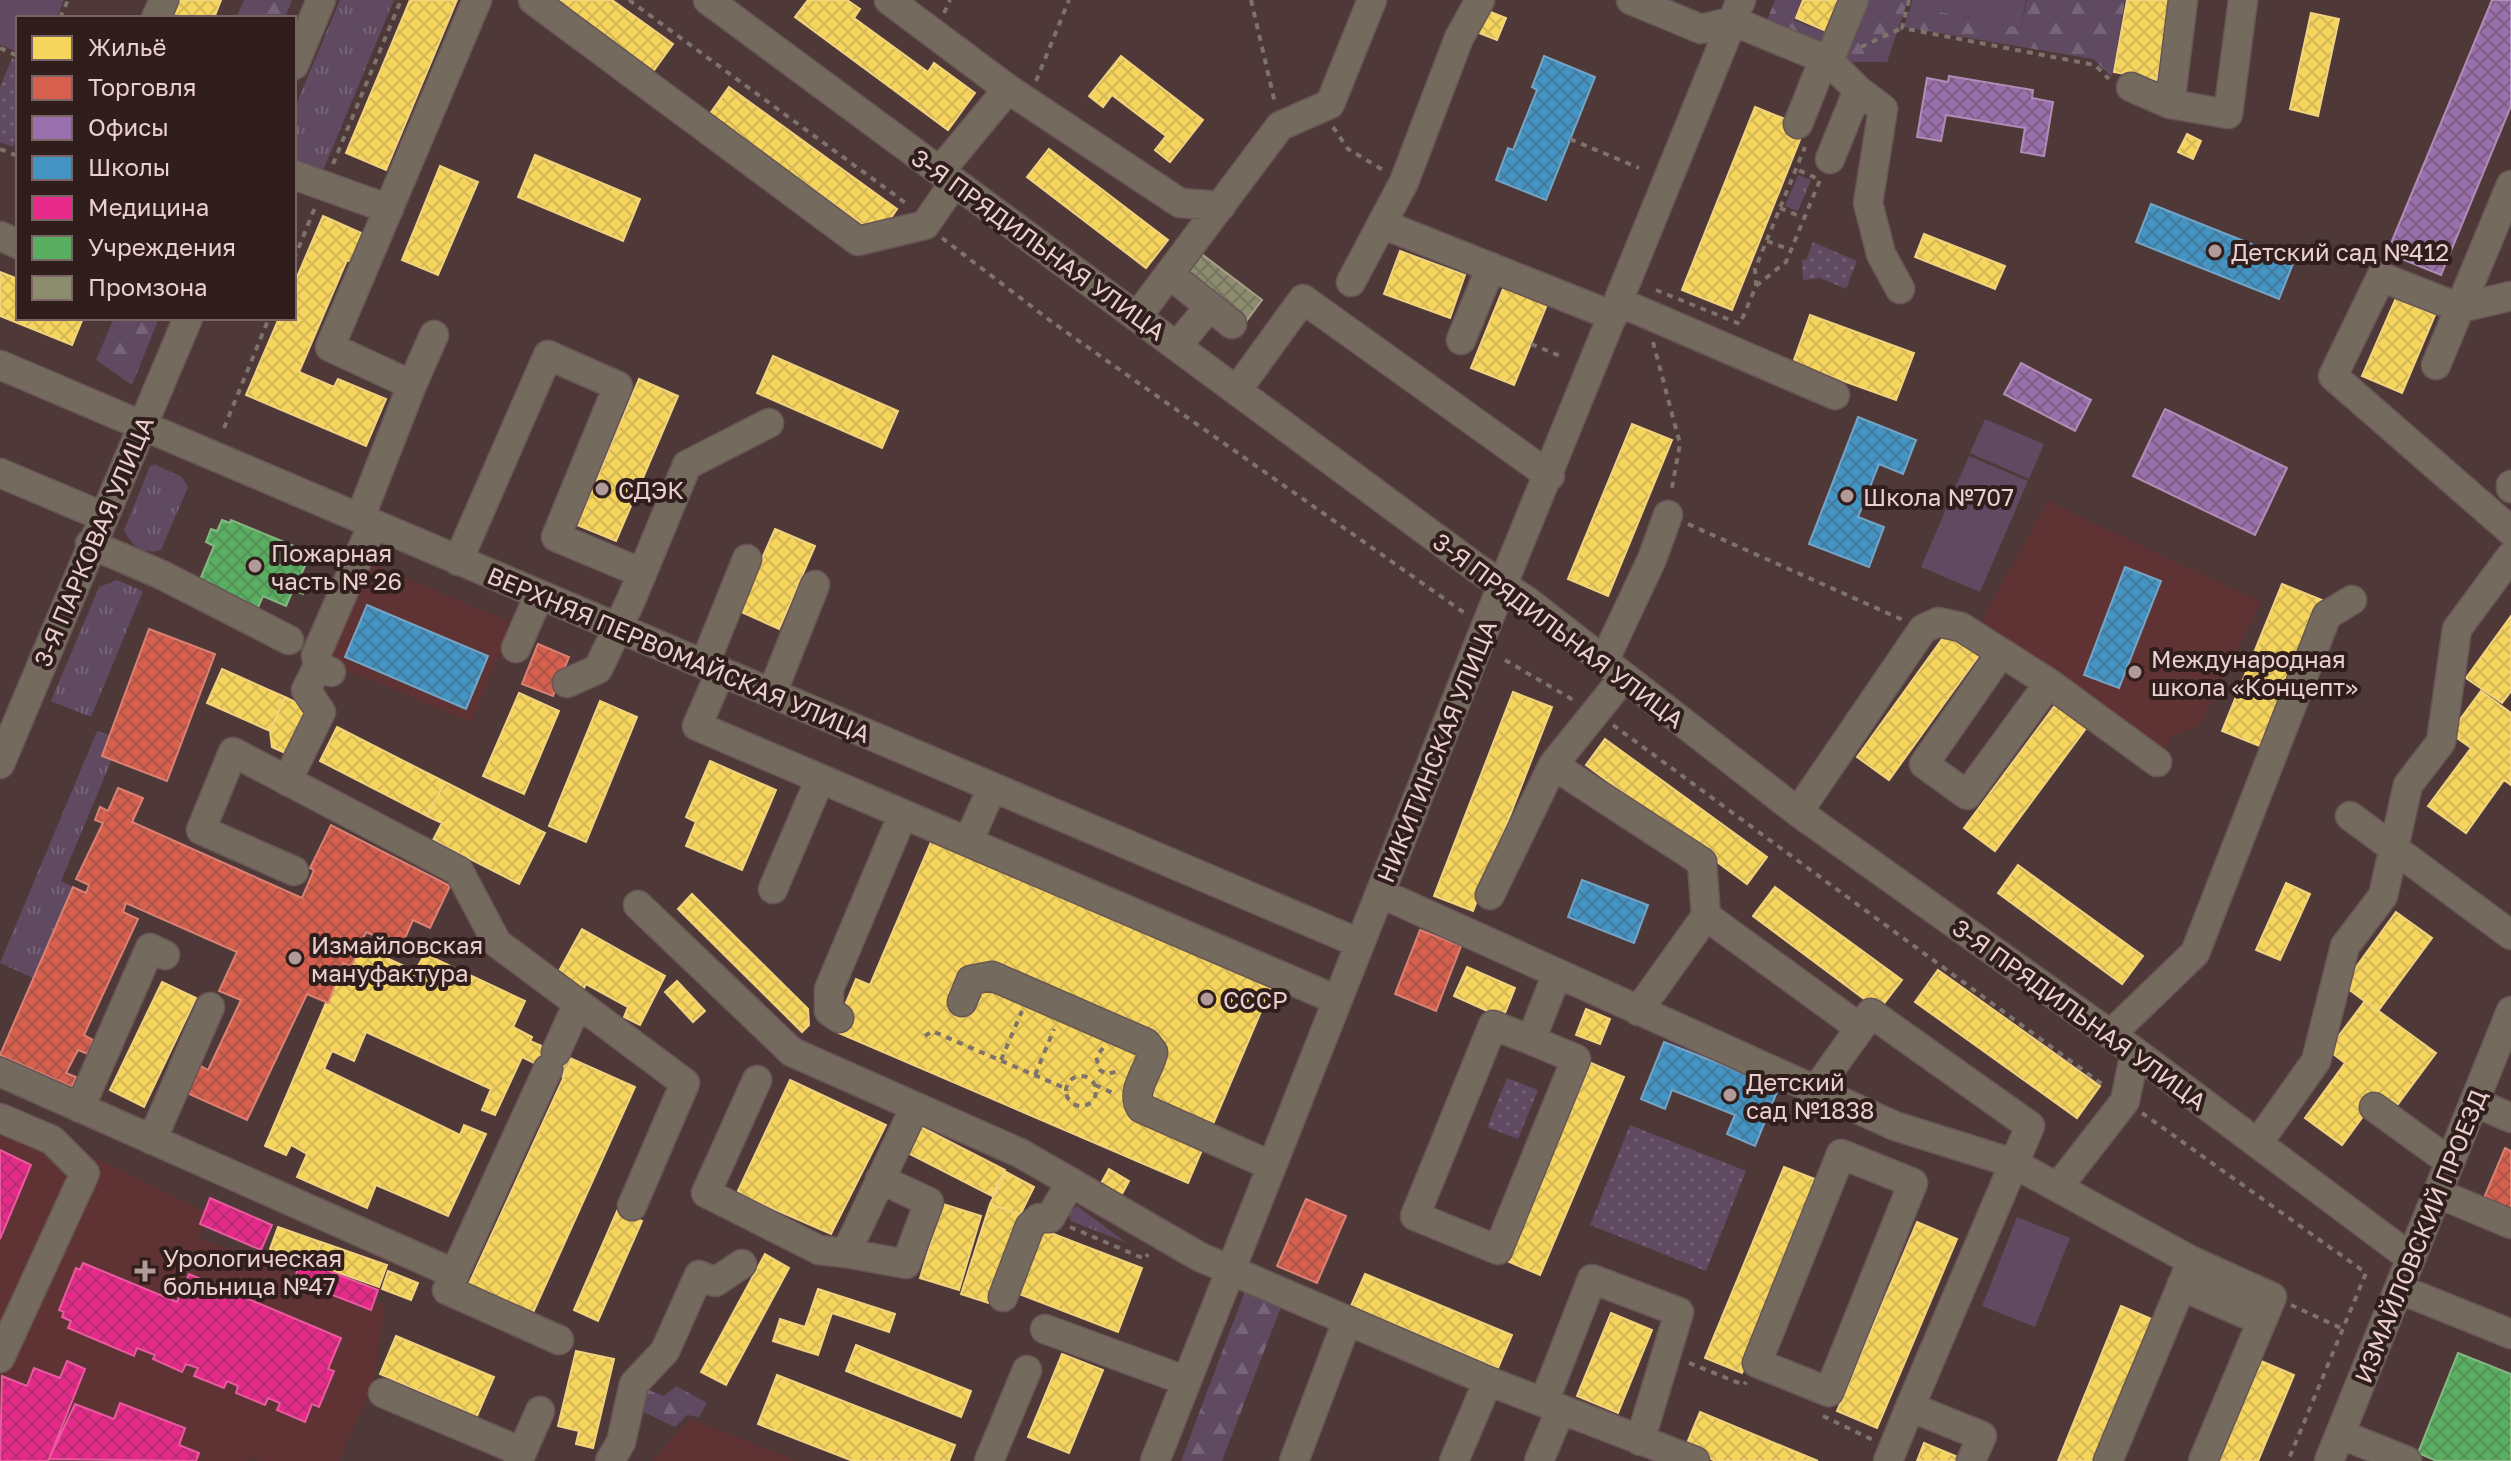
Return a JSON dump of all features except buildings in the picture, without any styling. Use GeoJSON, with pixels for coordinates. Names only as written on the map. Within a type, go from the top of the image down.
{"type":"FeatureCollection","features":[{"type":"Feature","properties":{"kind":"street"},"geometry":{"type":"LineString","coordinates":[[296,60],[321,0]]}},
{"type":"Feature","properties":{"kind":"street"},"geometry":{"type":"LineString","coordinates":[[412,385],[330,347],[477,0]]}},
{"type":"Feature","properties":{"kind":"street"},"geometry":{"type":"LineString","coordinates":[[533,0],[858,241],[925,225],[947,177],[1018,96]]}},
{"type":"Feature","properties":{"kind":"street","name":"3-Я ПРЯДИЛЬНАЯ УЛИЦА"},"geometry":{"type":"LineString","coordinates":[[708,0],[1502,586],[1527,601],[1798,812],[2111,1034],[2411,1258]]}},
{"type":"Feature","properties":{"kind":"street"},"geometry":{"type":"LineString","coordinates":[[889,0],[1018,96],[1180,203],[1221,206]]}},
{"type":"Feature","properties":{"kind":"street"},"geometry":{"type":"LineString","coordinates":[[1137,317],[1280,126],[1330,104],[1372,0]]}},
{"type":"Feature","properties":{"kind":"street"},"geometry":{"type":"LineString","coordinates":[[1351,282],[1404,182],[1459,38],[1480,0]]}},
{"type":"Feature","properties":{"kind":"street"},"geometry":{"type":"LineString","coordinates":[[1631,0],[1701,29],[1737,10],[1827,60],[1883,109],[1868,203],[1881,254],[1900,289]]}},
{"type":"Feature","properties":{"kind":"street"},"geometry":{"type":"LineString","coordinates":[[1804,130],[1827,60],[1854,0]]}},
{"type":"Feature","properties":{"kind":"street"},"geometry":{"type":"LineString","coordinates":[[2170,104],[2183,0]]}},
{"type":"Feature","properties":{"kind":"street"},"geometry":{"type":"LineString","coordinates":[[2131,87],[2170,104],[2228,114],[2243,0]]}},
{"type":"Feature","properties":{"kind":"street","name":"НИКИТИНСКАЯ УЛИЦА"},"geometry":{"type":"LineString","coordinates":[[1155,1461],[1228,1269],[1737,10]]}},
{"type":"Feature","properties":{"kind":"street"},"geometry":{"type":"LineString","coordinates":[[1830,159],[1858,90]]}},
{"type":"Feature","properties":{"kind":"street"},"geometry":{"type":"LineString","coordinates":[[296,176],[389,209]]}},
{"type":"Feature","properties":{"kind":"street"},"geometry":{"type":"LineString","coordinates":[[2436,365],[2511,185]]}},
{"type":"Feature","properties":{"kind":"street"},"geometry":{"type":"LineString","coordinates":[[1382,224],[1491,267],[1616,309],[1651,302],[1835,395]]}},
{"type":"Feature","properties":{"kind":"street"},"geometry":{"type":"LineString","coordinates":[[1461,340],[1491,267]]}},
{"type":"Feature","properties":{"kind":"street"},"geometry":{"type":"LineString","coordinates":[[2511,296],[2460,308],[2381,277],[2333,376],[2511,531]]}},
{"type":"Feature","properties":{"kind":"street"},"geometry":{"type":"LineString","coordinates":[[1183,285],[1232,324]]}},
{"type":"Feature","properties":{"kind":"street"},"geometry":{"type":"LineString","coordinates":[[1237,390],[1303,299],[1550,476]]}},
{"type":"Feature","properties":{"kind":"street"},"geometry":{"type":"LineString","coordinates":[[1177,346],[1210,306]]}},
{"type":"Feature","properties":{"kind":"street","name":"3-Я ПАРКОВАЯ УЛИЦА"},"geometry":{"type":"LineString","coordinates":[[0,764],[90,544],[187,320]]}},
{"type":"Feature","properties":{"kind":"street"},"geometry":{"type":"LineString","coordinates":[[287,781],[321,712],[306,690],[325,669],[316,655],[367,521],[412,385],[434,335]]}},
{"type":"Feature","properties":{"kind":"street"},"geometry":{"type":"LineString","coordinates":[[458,561],[548,355],[618,386],[556,537],[642,573]]}},
{"type":"Feature","properties":{"kind":"street","name":"ВЕРХНЯЯ ПЕРВОМАЙСКАЯ УЛИЦА"},"geometry":{"type":"LineString","coordinates":[[0,365],[1359,943]]}},
{"type":"Feature","properties":{"kind":"street"},"geometry":{"type":"LineString","coordinates":[[567,683],[598,669],[619,628],[687,465],[769,423]]}},
{"type":"Feature","properties":{"kind":"street"},"geometry":{"type":"LineString","coordinates":[[0,473],[102,516]]}},
{"type":"Feature","properties":{"kind":"street"},"geometry":{"type":"LineString","coordinates":[[1490,895],[1553,765],[1596,713],[1668,515]]}},
{"type":"Feature","properties":{"kind":"street"},"geometry":{"type":"LineString","coordinates":[[90,544],[162,575],[289,640]]}},
{"type":"Feature","properties":{"kind":"street"},"geometry":{"type":"LineString","coordinates":[[2258,1143],[2316,1061],[2345,946],[2383,896],[2408,785],[2441,742],[2457,629],[2511,556]]}},
{"type":"Feature","properties":{"kind":"street"},"geometry":{"type":"LineString","coordinates":[[747,559],[697,726],[1337,1000]]}},
{"type":"Feature","properties":{"kind":"street"},"geometry":{"type":"LineString","coordinates":[[772,693],[815,585]]}},
{"type":"Feature","properties":{"kind":"street"},"geometry":{"type":"LineString","coordinates":[[516,648],[539,595]]}},
{"type":"Feature","properties":{"kind":"street"},"geometry":{"type":"LineString","coordinates":[[2111,1034],[2195,953],[2327,615],[2352,600]]}},
{"type":"Feature","properties":{"kind":"street"},"geometry":{"type":"LineString","coordinates":[[1798,812],[1923,629],[1938,622],[1961,627],[2049,683],[2157,762]]}},
{"type":"Feature","properties":{"kind":"street"},"geometry":{"type":"LineString","coordinates":[[2001,653],[1924,764],[1967,795],[2049,683]]}},
{"type":"Feature","properties":{"kind":"street"},"geometry":{"type":"LineString","coordinates":[[294,871],[201,830],[233,752],[459,871],[497,943],[685,1083],[632,1206]]}},
{"type":"Feature","properties":{"kind":"street"},"geometry":{"type":"LineString","coordinates":[[1553,765],[1702,862],[1706,916],[1638,1011]]}},
{"type":"Feature","properties":{"kind":"street"},"geometry":{"type":"LineString","coordinates":[[773,889],[820,779]]}},
{"type":"Feature","properties":{"kind":"street"},"geometry":{"type":"LineString","coordinates":[[968,842],[992,788]]}},
{"type":"Feature","properties":{"kind":"street"},"geometry":{"type":"LineString","coordinates":[[839,1018],[829,1011],[829,989],[903,814]]}},
{"type":"Feature","properties":{"kind":"street"},"geometry":{"type":"LineString","coordinates":[[2350,816],[2396,847],[2511,935]]}},
{"type":"Feature","properties":{"kind":"street"},"geometry":{"type":"LineString","coordinates":[[1380,893],[1895,1126],[2013,1163],[2058,1187],[2187,1274],[2267,1309],[2203,1461]]}},
{"type":"Feature","properties":{"kind":"street"},"geometry":{"type":"LineString","coordinates":[[638,905],[792,1052],[1020,1153],[1228,1269],[1488,1381],[1695,1461]]}},
{"type":"Feature","properties":{"kind":"street"},"geometry":{"type":"LineString","coordinates":[[1706,916],[1860,1028]]}},
{"type":"Feature","properties":{"kind":"street"},"geometry":{"type":"LineString","coordinates":[[80,1108],[150,948],[165,955]]}},
{"type":"Feature","properties":{"kind":"street"},"geometry":{"type":"LineString","coordinates":[[1531,1040],[1557,974]]}},
{"type":"Feature","properties":{"kind":"street"},"geometry":{"type":"LineString","coordinates":[[962,1002],[971,980],[984,975],[1151,1047],[1152,1058],[1139,1088],[1141,1108],[1270,1165]]}},
{"type":"Feature","properties":{"kind":"street"},"geometry":{"type":"LineString","coordinates":[[559,1340],[447,1290],[578,1003]]}},
{"type":"Feature","properties":{"kind":"street"},"geometry":{"type":"LineString","coordinates":[[152,1140],[210,1007]]}},
{"type":"Feature","properties":{"kind":"street","name":"ИЗМАЙЛОВСКИЙ ПРОЕЗД"},"geometry":{"type":"LineString","coordinates":[[2329,1461],[2511,1011]]}},
{"type":"Feature","properties":{"kind":"street"},"geometry":{"type":"LineString","coordinates":[[1815,1091],[1871,1013],[2030,1126],[1888,1461]]}},
{"type":"Feature","properties":{"kind":"street"},"geometry":{"type":"LineString","coordinates":[[1493,1025],[1531,1040],[1576,1059],[1498,1250],[1415,1216],[1493,1025]]}},
{"type":"Feature","properties":{"kind":"street"},"geometry":{"type":"LineString","coordinates":[[2058,1187],[2125,1101],[2135,1052]]}},
{"type":"Feature","properties":{"kind":"street"},"geometry":{"type":"LineString","coordinates":[[0,1072],[455,1274]]}},
{"type":"Feature","properties":{"kind":"street"},"geometry":{"type":"LineString","coordinates":[[757,1080],[706,1193],[819,1250],[906,1264],[929,1202],[880,1179]]}},
{"type":"Feature","properties":{"kind":"street"},"geometry":{"type":"LineString","coordinates":[[2474,1102],[2511,1118]]}},
{"type":"Feature","properties":{"kind":"street"},"geometry":{"type":"LineString","coordinates":[[846,1253],[915,1107]]}},
{"type":"Feature","properties":{"kind":"street"},"geometry":{"type":"LineString","coordinates":[[2374,1107],[2450,1162]]}},
{"type":"Feature","properties":{"kind":"street"},"geometry":{"type":"LineString","coordinates":[[0,1118],[52,1140],[85,1173],[0,1358]]}},
{"type":"Feature","properties":{"kind":"street"},"geometry":{"type":"LineString","coordinates":[[1877,1169],[1895,1126]]}},
{"type":"Feature","properties":{"kind":"street"},"geometry":{"type":"LineString","coordinates":[[1841,1154],[1877,1169],[1913,1183],[1829,1392],[1757,1363],[1841,1154]]}},
{"type":"Feature","properties":{"kind":"street"},"geometry":{"type":"LineString","coordinates":[[1003,1297],[1030,1226],[1039,1218],[1050,1218],[1071,1182]]}},
{"type":"Feature","properties":{"kind":"street"},"geometry":{"type":"LineString","coordinates":[[2437,1193],[2511,1224]]}},
{"type":"Feature","properties":{"kind":"street"},"geometry":{"type":"LineString","coordinates":[[610,1461],[621,1442],[634,1384],[665,1351],[699,1275],[715,1282],[742,1264]]}},
{"type":"Feature","properties":{"kind":"street"},"geometry":{"type":"LineString","coordinates":[[2108,1461],[2187,1274]]}},
{"type":"Feature","properties":{"kind":"street"},"geometry":{"type":"LineString","coordinates":[[1539,1461],[1552,1406],[1592,1279],[1679,1312],[1640,1441]]}},
{"type":"Feature","properties":{"kind":"street"},"geometry":{"type":"LineString","coordinates":[[2399,1289],[2511,1334]]}},
{"type":"Feature","properties":{"kind":"street"},"geometry":{"type":"LineString","coordinates":[[1294,1461],[1347,1321]]}},
{"type":"Feature","properties":{"kind":"street"},"geometry":{"type":"LineString","coordinates":[[1045,1329],[1184,1380]]}},
{"type":"Feature","properties":{"kind":"street"},"geometry":{"type":"LineString","coordinates":[[989,1461],[1027,1370]]}},
{"type":"Feature","properties":{"kind":"street"},"geometry":{"type":"LineString","coordinates":[[1454,1461],[1488,1381]]}},
{"type":"Feature","properties":{"kind":"street"},"geometry":{"type":"LineString","coordinates":[[383,1393],[520,1456],[540,1411]]}},
{"type":"Feature","properties":{"kind":"street"},"geometry":{"type":"LineString","coordinates":[[1910,1407],[1982,1436],[1971,1461]]}},
{"type":"Feature","properties":{"kind":"street"},"geometry":{"type":"LineString","coordinates":[[2340,1434],[2407,1461]]}},
{"type":"Feature","properties":{"kind":"path"},"geometry":{"type":"LineString","coordinates":[[296,254],[401,0]]}},
{"type":"Feature","properties":{"kind":"path"},"geometry":{"type":"LineString","coordinates":[[629,0],[915,210],[925,225],[1052,322],[1466,614]]}},
{"type":"Feature","properties":{"kind":"path"},"geometry":{"type":"LineString","coordinates":[[1018,96],[1069,0]]}},
{"type":"Feature","properties":{"kind":"path"},"geometry":{"type":"LineString","coordinates":[[1251,0],[1280,126]]}},
{"type":"Feature","properties":{"kind":"path"},"geometry":{"type":"LineString","coordinates":[[1902,28],[1909,4]]}},
{"type":"Feature","properties":{"kind":"path"},"geometry":{"type":"LineString","coordinates":[[1827,60],[1902,28],[2095,65],[2114,83],[2131,87]]}},
{"type":"Feature","properties":{"kind":"path"},"geometry":{"type":"LineString","coordinates":[[1321,108],[1348,149],[1404,182]]}},
{"type":"Feature","properties":{"kind":"path"},"geometry":{"type":"LineString","coordinates":[[1804,130],[1796,169],[1755,269],[1756,286],[1740,324],[1651,302],[1680,444],[1668,515],[1923,629]]}},
{"type":"Feature","properties":{"kind":"path"},"geometry":{"type":"LineString","coordinates":[[1570,139],[1639,168]]}},
{"type":"Feature","properties":{"kind":"path"},"geometry":{"type":"LineString","coordinates":[[1756,286],[1786,262],[1820,180],[1796,169]]}},
{"type":"Feature","properties":{"kind":"path"},"geometry":{"type":"LineString","coordinates":[[1780,208],[1804,218]]}},
{"type":"Feature","properties":{"kind":"path"},"geometry":{"type":"LineString","coordinates":[[1767,240],[1791,250]]}},
{"type":"Feature","properties":{"kind":"path"},"geometry":{"type":"LineString","coordinates":[[224,428],[268,320]]}},
{"type":"Feature","properties":{"kind":"path"},"geometry":{"type":"LineString","coordinates":[[1531,344],[1563,357]]}},
{"type":"Feature","properties":{"kind":"path"},"geometry":{"type":"LineString","coordinates":[[1505,660],[1596,713],[2125,1101],[2366,1273],[2288,1461]]}},
{"type":"Feature","properties":{"kind":"path"},"geometry":{"type":"LineString","coordinates":[[1001,1060],[1030,993]]}},
{"type":"Feature","properties":{"kind":"path"},"geometry":{"type":"LineString","coordinates":[[1035,1075],[1064,1007]]}},
{"type":"Feature","properties":{"kind":"path"},"geometry":{"type":"LineString","coordinates":[[925,1036],[930,1030],[1067,1089],[1071,1102],[1083,1106],[1090,1104],[1096,1092],[1091,1080]]}},
{"type":"Feature","properties":{"kind":"path"},"geometry":{"type":"LineString","coordinates":[[1091,1080],[1100,1070]]}},
{"type":"Feature","properties":{"kind":"path"},"geometry":{"type":"LineString","coordinates":[[1067,1089],[1079,1077],[1091,1080]]}},
{"type":"Feature","properties":{"kind":"path"},"geometry":{"type":"LineString","coordinates":[[1050,1218],[1145,1259],[1161,1234]]}},
{"type":"Feature","properties":{"kind":"path"},"geometry":{"type":"LineString","coordinates":[[2267,1309],[2343,1329]]}},
{"type":"Feature","properties":{"kind":"path"},"geometry":{"type":"LineString","coordinates":[[1667,1354],[1744,1385],[1757,1363]]}},
{"type":"Feature","properties":{"kind":"shaded area","name":"Международная школа «Концепт»"},"geometry":{"type":"Polygon","coordinates":[[[2048,501],[2261,602],[2199,726],[2172,737],[2164,751],[1978,626],[2048,501]]]}},
{"type":"Feature","properties":{"kind":"shaded area"},"geometry":{"type":"Polygon","coordinates":[[[368,562],[513,623],[471,722],[326,661],[368,562]]]}},
{"type":"Feature","properties":{"kind":"shaded area","name":"Урологическая больница №47"},"geometry":{"type":"Polygon","coordinates":[[[0,1111],[208,1213],[198,1238],[385,1305],[374,1381],[339,1461],[259,1461],[250,1457],[248,1461],[0,1461],[0,1111]]]}},
{"type":"Feature","properties":{"kind":"shaded area"},"geometry":{"type":"Polygon","coordinates":[[[690,1419],[699,1422],[797,1461],[652,1461],[690,1419]]]}},
{"type":"Feature","properties":{"kind":"green space"},"geometry":{"type":"Polygon","coordinates":[[[0,0],[64,0],[58,16],[16,16],[16,51],[0,45],[0,0]]]}},
{"type":"Feature","properties":{"kind":"green space"},"geometry":{"type":"Polygon","coordinates":[[[244,0],[292,0],[286,16],[237,16],[244,0]]]}},
{"type":"Feature","properties":{"kind":"green space"},"geometry":{"type":"Polygon","coordinates":[[[340,0],[394,0],[322,173],[296,164],[296,104],[340,0]]]}},
{"type":"Feature","properties":{"kind":"green space"},"geometry":{"type":"Polygon","coordinates":[[[1775,0],[1801,0],[1794,20],[1835,36],[1831,47],[1767,20],[1775,0]]]}},
{"type":"Feature","properties":{"kind":"green space"},"geometry":{"type":"Polygon","coordinates":[[[1865,0],[1908,0],[1887,62],[1839,62],[1865,0]]]}},
{"type":"Feature","properties":{"kind":"green space"},"geometry":{"type":"Polygon","coordinates":[[[1912,0],[2026,0],[2021,28],[1911,6],[1912,0]]]}},
{"type":"Feature","properties":{"kind":"green space"},"geometry":{"type":"Polygon","coordinates":[[[2027,0],[2125,0],[2112,77],[2093,59],[1904,27],[1911,6],[2021,28],[2027,0]]]}},
{"type":"Feature","properties":{"kind":"green space"},"geometry":{"type":"Polygon","coordinates":[[[12,58],[16,59],[16,139],[13,147],[0,142],[0,87],[12,58]]]}},
{"type":"Feature","properties":{"kind":"green space"},"geometry":{"type":"Polygon","coordinates":[[[1798,175],[1811,180],[1798,211],[1785,206],[1798,175]]]}},
{"type":"Feature","properties":{"kind":"green space"},"geometry":{"type":"Polygon","coordinates":[[[1813,242],[1857,261],[1846,289],[1820,278],[1803,280],[1802,259],[1806,260],[1813,242]]]}},
{"type":"Feature","properties":{"kind":"green space"},"geometry":{"type":"Polygon","coordinates":[[[113,320],[158,320],[132,385],[96,360],[113,320]]]}},
{"type":"Feature","properties":{"kind":"green space"},"geometry":{"type":"Polygon","coordinates":[[[1985,419],[2044,444],[2029,479],[1970,453],[1985,419]]]}},
{"type":"Feature","properties":{"kind":"green space"},"geometry":{"type":"Polygon","coordinates":[[[1969,456],[2028,481],[1980,592],[1921,567],[1969,456]]]}},
{"type":"Feature","properties":{"kind":"green space"},"geometry":{"type":"Polygon","coordinates":[[[156,465],[182,477],[188,487],[161,550],[148,551],[134,545],[124,530],[150,466],[156,465]]]}},
{"type":"Feature","properties":{"kind":"green space"},"geometry":{"type":"Polygon","coordinates":[[[117,580],[143,591],[91,717],[51,701],[99,587],[117,580]]]}},
{"type":"Feature","properties":{"kind":"green space"},"geometry":{"type":"Polygon","coordinates":[[[97,731],[110,735],[102,755],[112,759],[61,881],[73,887],[33,978],[0,963],[97,731]]]}},
{"type":"Feature","properties":{"kind":"green space"},"geometry":{"type":"Polygon","coordinates":[[[1507,1078],[1538,1090],[1518,1139],[1487,1127],[1507,1078]]]}},
{"type":"Feature","properties":{"kind":"green space"},"geometry":{"type":"Polygon","coordinates":[[[1630,1125],[1746,1171],[1706,1271],[1590,1225],[1630,1125]]]}},
{"type":"Feature","properties":{"kind":"green space"},"geometry":{"type":"Polygon","coordinates":[[[1077,1206],[1127,1243],[1071,1221],[1068,1214],[1077,1206]]]}},
{"type":"Feature","properties":{"kind":"green space"},"geometry":{"type":"Polygon","coordinates":[[[2017,1217],[2070,1238],[2035,1327],[1982,1306],[2017,1217]]]}},
{"type":"Feature","properties":{"kind":"green space"},"geometry":{"type":"Polygon","coordinates":[[[1245,1291],[1281,1307],[1222,1461],[1181,1461],[1245,1291]]]}},
{"type":"Feature","properties":{"kind":"green space"},"geometry":{"type":"Polygon","coordinates":[[[676,1386],[707,1403],[699,1417],[687,1415],[675,1427],[635,1408],[643,1388],[664,1396],[676,1386]]]}},
{"type":"Feature","properties":{"kind":"place","name":"Детский сад №412"},"geometry":{"type":"Point","coordinates":[2215,251]}},
{"type":"Feature","properties":{"kind":"place","name":"СДЭК"},"geometry":{"type":"Point","coordinates":[602,489]}},
{"type":"Feature","properties":{"kind":"place","name":"Школа №707"},"geometry":{"type":"Point","coordinates":[1847,496]}},
{"type":"Feature","properties":{"kind":"place","name":"Пожарная часть № 26"},"geometry":{"type":"Point","coordinates":[255,566]}},
{"type":"Feature","properties":{"kind":"place","name":"Международная школа «Концепт»"},"geometry":{"type":"Point","coordinates":[2135,672]}},
{"type":"Feature","properties":{"kind":"place","name":"Измайловская мануфактура"},"geometry":{"type":"Point","coordinates":[295,958]}},
{"type":"Feature","properties":{"kind":"place","name":"СССР"},"geometry":{"type":"Point","coordinates":[1207,999]}},
{"type":"Feature","properties":{"kind":"place","name":"Детский сад №1838"},"geometry":{"type":"Point","coordinates":[1730,1095]}},
{"type":"Feature","properties":{"kind":"place","name":"Урологическая больница №47"},"geometry":{"type":"Point","coordinates":[145,1271]}}]}
